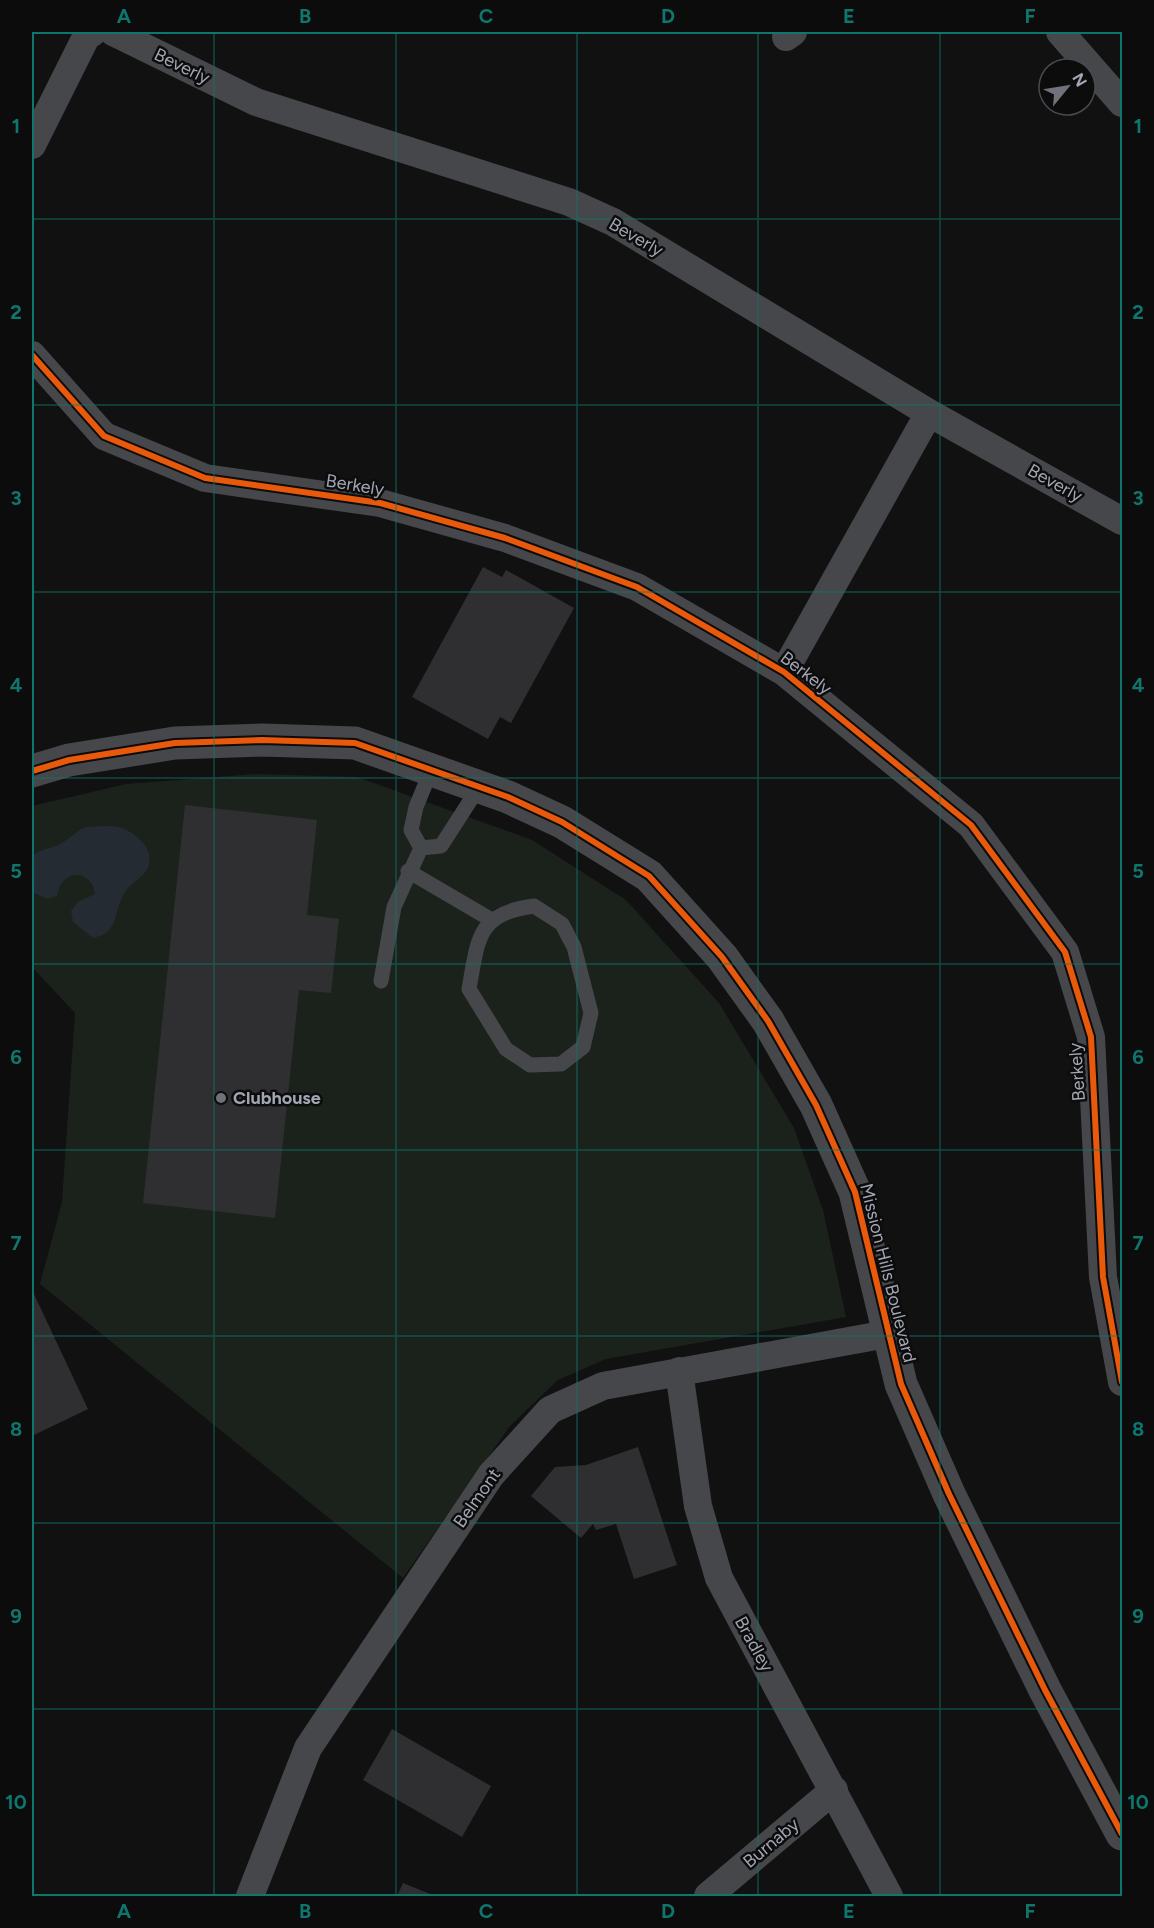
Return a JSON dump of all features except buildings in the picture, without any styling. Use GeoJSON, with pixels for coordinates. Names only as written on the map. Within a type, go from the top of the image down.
{"type":"FeatureCollection","features":[{"type":"Feature","properties":{"kind":"street"},"geometry":{"type":"LineString","coordinates":[[32,145],[86,37],[93,32]]}},
{"type":"Feature","properties":{"kind":"street","name":"Beverly"},"geometry":{"type":"LineString","coordinates":[[113,32],[256,102],[569,202],[613,222],[929,413],[1122,521]]}},
{"type":"Feature","properties":{"kind":"street"},"geometry":{"type":"LineString","coordinates":[[1060,32],[1122,103]]}},
{"type":"Feature","properties":{"kind":"street","name":"Berkely"},"geometry":{"type":"LineString","coordinates":[[32,355],[104,436],[205,478],[380,503],[506,538],[637,587],[784,672],[971,825],[1065,952],[1091,1037],[1102,1277],[1122,1382]]}},
{"type":"Feature","properties":{"kind":"street"},"geometry":{"type":"LineString","coordinates":[[784,672],[929,413]]}},
{"type":"Feature","properties":{"kind":"street","name":"Mission Hills Boulevard"},"geometry":{"type":"LineString","coordinates":[[32,771],[69,760],[175,743],[262,740],[355,743],[432,768],[562,822],[649,876],[722,957],[768,1022],[816,1105],[855,1192],[887,1334],[901,1384],[949,1494],[1046,1690],[1122,1834]]}},
{"type":"Feature","properties":{"kind":"street","name":"Belmont"},"geometry":{"type":"LineString","coordinates":[[250,1896],[308,1748],[491,1475],[550,1410],[603,1386],[887,1334]]}},
{"type":"Feature","properties":{"kind":"street","name":"Bradley"},"geometry":{"type":"LineString","coordinates":[[679,1371],[699,1506],[718,1578],[889,1896]]}},
{"type":"Feature","properties":{"kind":"street","name":"Burnaby"},"geometry":{"type":"LineString","coordinates":[[708,1896],[834,1790]]}},
{"type":"Feature","properties":{"kind":"lane"},"geometry":{"type":"LineString","coordinates":[[421,848],[411,830],[416,807],[432,768]]}},
{"type":"Feature","properties":{"kind":"lane"},"geometry":{"type":"LineString","coordinates":[[421,848],[441,846],[479,787]]}},
{"type":"Feature","properties":{"kind":"lane"},"geometry":{"type":"LineString","coordinates":[[381,981],[394,907],[408,871],[421,848]]}},
{"type":"Feature","properties":{"kind":"lane"},"geometry":{"type":"LineString","coordinates":[[408,871],[490,920]]}},
{"type":"Feature","properties":{"kind":"lane"},"geometry":{"type":"LineString","coordinates":[[534,906],[562,924],[574,947],[591,1013],[583,1047],[561,1064],[530,1065],[506,1049],[469,989],[476,949],[490,920],[508,909],[534,906]]}},
{"type":"Feature","properties":{"kind":"shaded area"},"geometry":{"type":"Polygon","coordinates":[[[255,774],[357,777],[532,840],[626,900],[719,1003],[794,1128],[823,1210],[846,1317],[606,1359],[558,1380],[510,1426],[403,1578],[40,1284],[62,1202],[75,1013],[32,967],[32,806],[126,784],[255,774]]]}},
{"type":"Feature","properties":{"kind":"shaded area"},"geometry":{"type":"Polygon","coordinates":[[[111,826],[125,829],[147,848],[150,861],[146,871],[125,892],[112,926],[102,935],[93,938],[73,922],[71,911],[78,902],[95,894],[93,886],[83,876],[70,876],[64,880],[57,896],[47,899],[32,892],[32,856],[39,851],[62,843],[86,827],[111,826]]]}},
{"type":"Feature","properties":{"kind":"cycle path"},"geometry":{"type":"LineString","coordinates":[[32,355],[104,436],[205,478],[380,503],[505,538],[637,587],[784,672],[971,825],[1065,952],[1091,1037],[1103,1277],[1122,1382]]}},
{"type":"Feature","properties":{"kind":"cycle path"},"geometry":{"type":"LineString","coordinates":[[32,771],[69,760],[175,743],[262,740],[355,743],[508,797],[562,822],[649,876],[722,957],[768,1021],[816,1105],[855,1192],[901,1384],[949,1494],[1045,1690],[1122,1834]]}},
{"type":"Feature","properties":{"kind":"place","name":"Clubhouse"},"geometry":{"type":"Point","coordinates":[221,1098]}}]}
